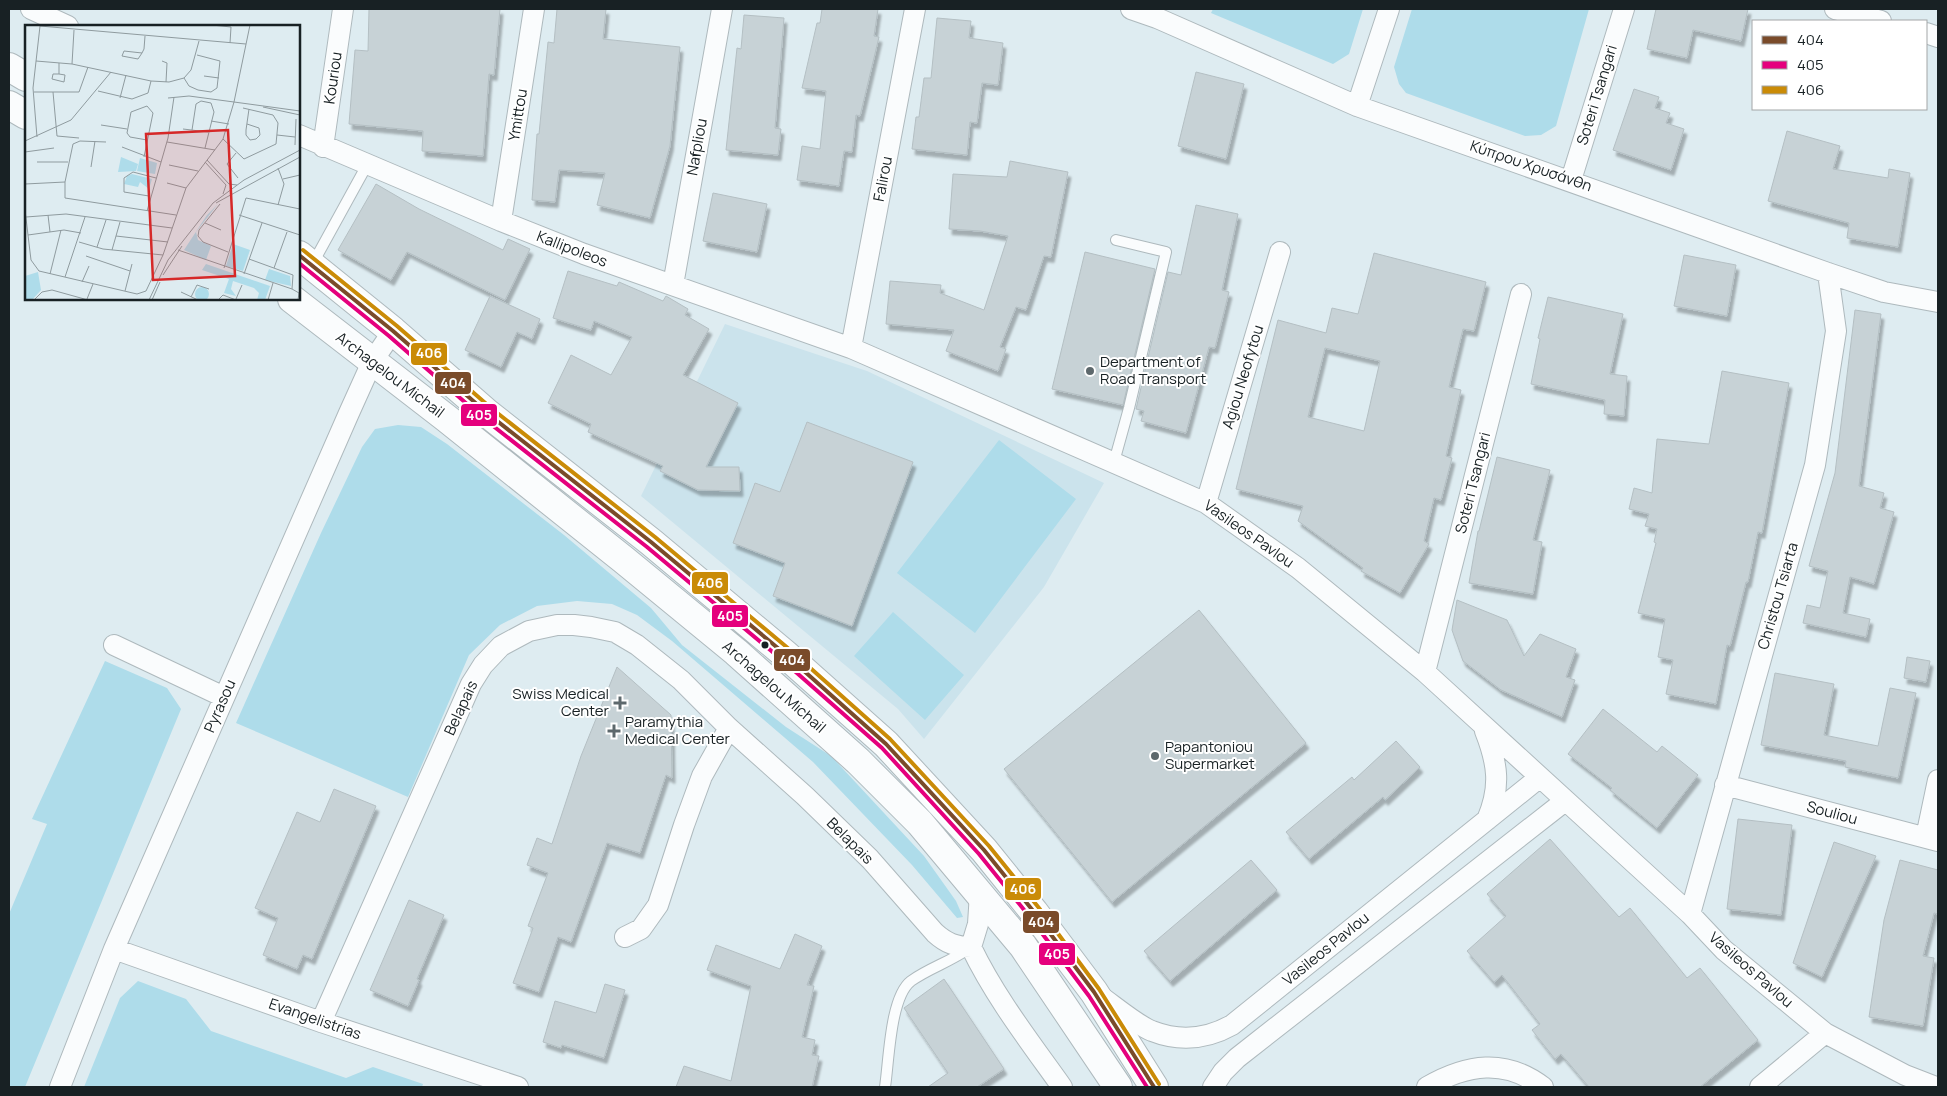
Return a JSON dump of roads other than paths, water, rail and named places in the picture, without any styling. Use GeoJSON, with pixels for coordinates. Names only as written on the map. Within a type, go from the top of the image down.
{"type":"FeatureCollection","features":[{"type":"Feature","properties":{"kind":"main road"},"geometry":{"type":"LineString","coordinates":[[9,67],[25,75]]}},
{"type":"Feature","properties":{"kind":"main road"},"geometry":{"type":"LineString","coordinates":[[9,105],[25,114]]}},
{"type":"Feature","properties":{"kind":"main road","name":"Archagelou Michail"},"geometry":{"type":"LineString","coordinates":[[305,260],[393,331],[487,413],[651,542],[785,654],[886,744],[984,850],[1034,912],[1094,992],[1154,1087]]}},
{"type":"Feature","properties":{"kind":"main road","name":"Archagelou Michail"},"geometry":{"type":"LineString","coordinates":[[293,300],[462,430],[736,652],[858,760],[920,823],[1023,946],[1118,1087]]}},
{"type":"Feature","properties":{"kind":"street"},"geometry":{"type":"LineString","coordinates":[[31,9],[66,25]]}},
{"type":"Feature","properties":{"kind":"street","name":"Kouriou"},"geometry":{"type":"LineString","coordinates":[[323,147],[343,9]]}},
{"type":"Feature","properties":{"kind":"street","name":"Ymittou"},"geometry":{"type":"LineString","coordinates":[[501,221],[534,9]]}},
{"type":"Feature","properties":{"kind":"street","name":"Nafpliou"},"geometry":{"type":"LineString","coordinates":[[673,285],[722,9]]}},
{"type":"Feature","properties":{"kind":"street","name":"Falirou"},"geometry":{"type":"LineString","coordinates":[[852,348],[915,9]]}},
{"type":"Feature","properties":{"kind":"street","name":"Κύπρου Χρυσάνθη"},"geometry":{"type":"LineString","coordinates":[[1131,9],[1157,18],[1357,106],[1884,292],[1938,302]]}},
{"type":"Feature","properties":{"kind":"street"},"geometry":{"type":"LineString","coordinates":[[1357,106],[1389,9]]}},
{"type":"Feature","properties":{"kind":"street","name":"Soteri Tsangari"},"geometry":{"type":"LineString","coordinates":[[1571,180],[1624,9]]}},
{"type":"Feature","properties":{"kind":"street"},"geometry":{"type":"LineString","coordinates":[[1835,9],[1871,16]]}},
{"type":"Feature","properties":{"kind":"street","name":"Kallipoleos"},"geometry":{"type":"LineString","coordinates":[[300,136],[323,147],[584,254],[852,348]]}},
{"type":"Feature","properties":{"kind":"street","name":"Agiou Neofytou"},"geometry":{"type":"LineString","coordinates":[[1206,503],[1280,252]]}},
{"type":"Feature","properties":{"kind":"street","name":"Christou Tsiarta"},"geometry":{"type":"LineString","coordinates":[[1690,914],[1815,465],[1836,331],[1828,273]]}},
{"type":"Feature","properties":{"kind":"street","name":"Soteri Tsangari"},"geometry":{"type":"LineString","coordinates":[[1425,672],[1521,294]]}},
{"type":"Feature","properties":{"kind":"street","name":"Pyrasou"},"geometry":{"type":"LineString","coordinates":[[60,1087],[114,949],[224,697],[372,362],[393,331]]}},
{"type":"Feature","properties":{"kind":"street","name":"Vasileos Pavlou"},"geometry":{"type":"LineString","coordinates":[[852,348],[1206,503],[1298,568],[1425,672],[1690,914],[1724,950],[1825,1033],[1905,1074],[1936,1087]]}},
{"type":"Feature","properties":{"kind":"street","name":"Belapais"},"geometry":{"type":"LineString","coordinates":[[321,1022],[471,684],[483,665],[501,646],[529,631],[557,625],[591,626],[615,632],[637,645],[681,680],[729,728],[805,796],[870,859],[935,933],[958,947],[971,947]]}},
{"type":"Feature","properties":{"kind":"street"},"geometry":{"type":"LineString","coordinates":[[114,645],[224,697]]}},
{"type":"Feature","properties":{"kind":"street"},"geometry":{"type":"LineString","coordinates":[[1482,725],[1494,753],[1497,774],[1494,803],[1487,820]]}},
{"type":"Feature","properties":{"kind":"street"},"geometry":{"type":"LineString","coordinates":[[625,937],[642,929],[658,905],[702,776],[729,728]]}},
{"type":"Feature","properties":{"kind":"street","name":"Vasileos Pavlou"},"geometry":{"type":"LineString","coordinates":[[1094,992],[1151,1031],[1188,1038],[1202,1037],[1218,1032],[1232,1024],[1539,778]]}},
{"type":"Feature","properties":{"kind":"street"},"geometry":{"type":"LineString","coordinates":[[1932,839],[1938,780]]}},
{"type":"Feature","properties":{"kind":"street","name":"Souliou"},"geometry":{"type":"LineString","coordinates":[[1725,785],[1932,839]]}},
{"type":"Feature","properties":{"kind":"street","name":"Vasileos Pavlou"},"geometry":{"type":"LineString","coordinates":[[1213,1087],[1223,1072],[1237,1058],[1566,801]]}},
{"type":"Feature","properties":{"kind":"street"},"geometry":{"type":"LineString","coordinates":[[980,893],[978,924],[971,947],[982,971],[996,993],[1062,1087]]}},
{"type":"Feature","properties":{"kind":"street","name":"Evangelistrias"},"geometry":{"type":"LineString","coordinates":[[114,949],[321,1022],[518,1087]]}},
{"type":"Feature","properties":{"kind":"street"},"geometry":{"type":"LineString","coordinates":[[1760,1087],[1825,1033]]}},
{"type":"Feature","properties":{"kind":"street"},"geometry":{"type":"LineString","coordinates":[[1427,1087],[1458,1072],[1496,1067],[1514,1070],[1528,1076],[1543,1087]]}},
{"type":"Feature","properties":{"kind":"lane"},"geometry":{"type":"LineString","coordinates":[[305,260],[367,165]]}},
{"type":"Feature","properties":{"kind":"lane"},"geometry":{"type":"LineString","coordinates":[[1114,462],[1129,408],[1166,252],[1116,240]]}},
{"type":"Feature","properties":{"kind":"lane"},"geometry":{"type":"LineString","coordinates":[[885,1087],[893,1024],[897,1005],[904,988],[924,974],[971,947]]}},
{"type":"Feature","properties":{"kind":"place","name":"Department of Road Transport"},"geometry":{"type":"Point","coordinates":[1090,371]}},
{"type":"Feature","properties":{"kind":"place","name":"Swiss Medical Center"},"geometry":{"type":"Point","coordinates":[620,703]}},
{"type":"Feature","properties":{"kind":"place","name":"Paramythia Medical Center"},"geometry":{"type":"Point","coordinates":[614,731]}},
{"type":"Feature","properties":{"kind":"place","name":"Papantoniou Supermarket"},"geometry":{"type":"Point","coordinates":[1155,756]}}]}
